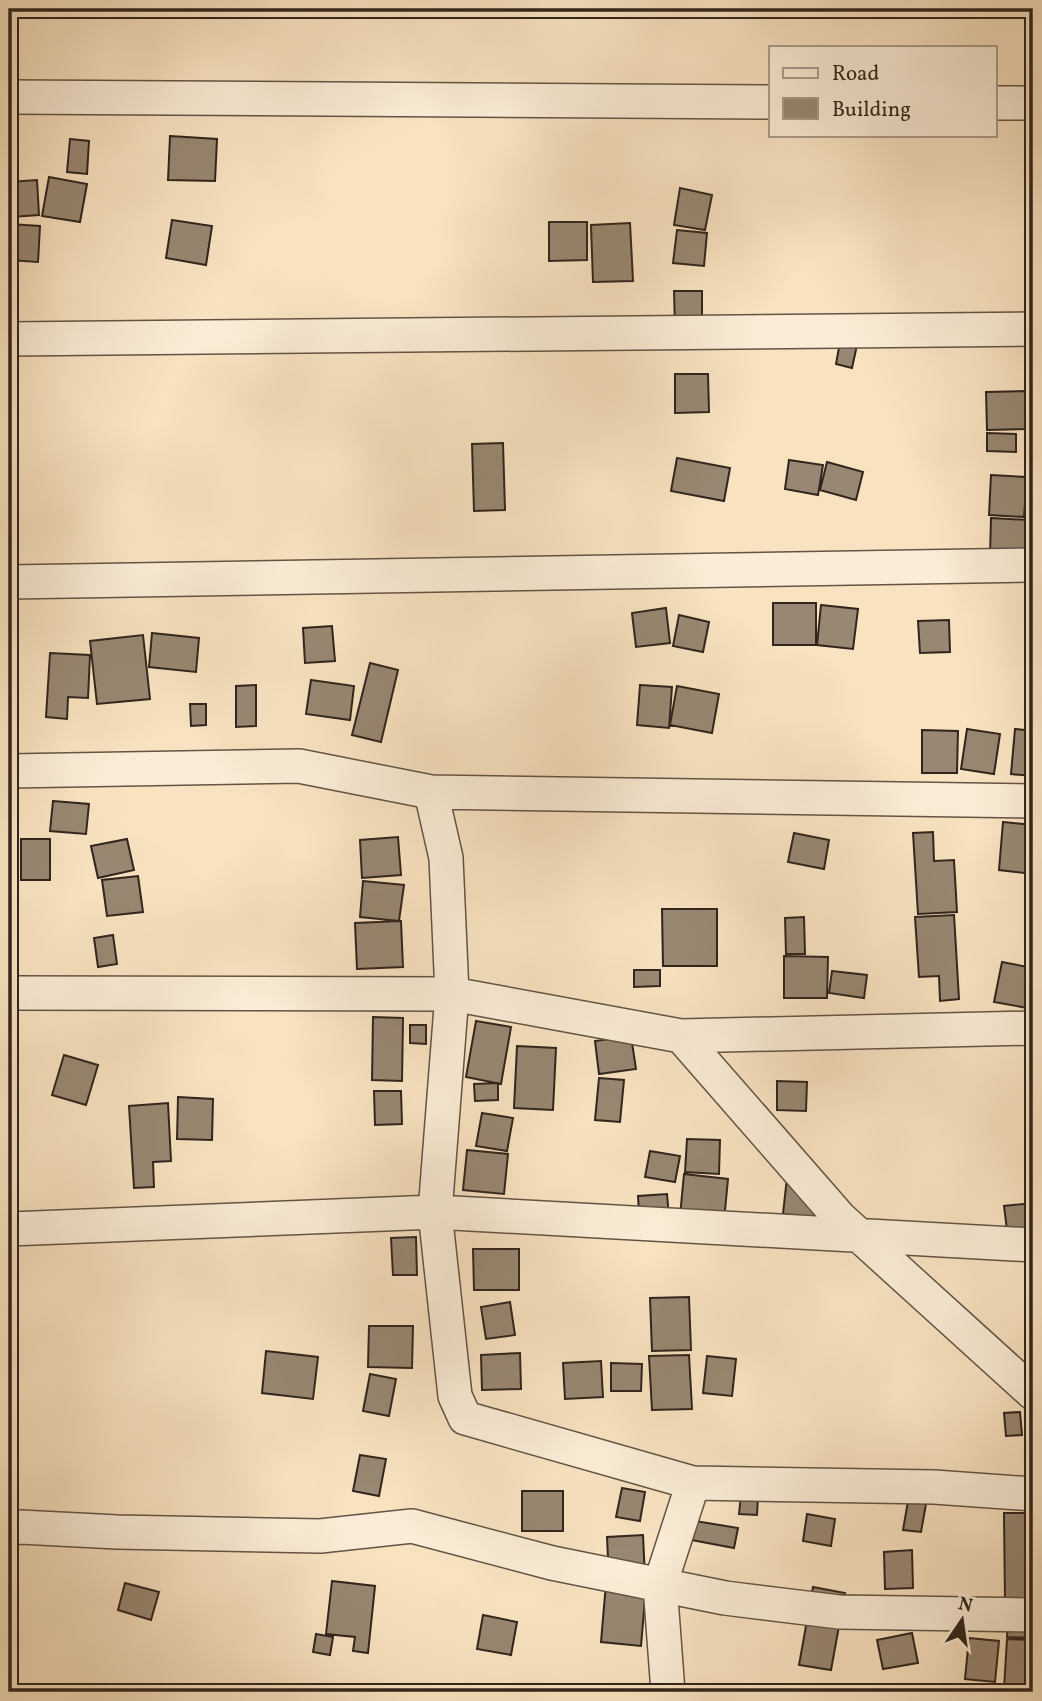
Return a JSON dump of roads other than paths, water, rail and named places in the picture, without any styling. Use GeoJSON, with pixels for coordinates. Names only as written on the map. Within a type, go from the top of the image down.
{"type":"FeatureCollection","features":[{"type":"Feature","properties":{"kind":"street"},"geometry":{"type":"LineString","coordinates":[[9,97],[769,102]]}},
{"type":"Feature","properties":{"kind":"street"},"geometry":{"type":"LineString","coordinates":[[996,103],[1033,103]]}},
{"type":"Feature","properties":{"kind":"street"},"geometry":{"type":"LineString","coordinates":[[9,339],[1033,329]]}},
{"type":"Feature","properties":{"kind":"street"},"geometry":{"type":"LineString","coordinates":[[9,582],[1033,565]]}},
{"type":"Feature","properties":{"kind":"street"},"geometry":{"type":"LineString","coordinates":[[9,771],[299,766],[431,792],[1033,801]]}},
{"type":"Feature","properties":{"kind":"street"},"geometry":{"type":"LineString","coordinates":[[431,792],[446,858],[452,994],[435,1212],[455,1396],[465,1418],[693,1483],[934,1487],[1033,1494]]}},
{"type":"Feature","properties":{"kind":"street"},"geometry":{"type":"LineString","coordinates":[[9,993],[452,994],[681,1037],[1033,1028]]}},
{"type":"Feature","properties":{"kind":"street"},"geometry":{"type":"LineString","coordinates":[[681,1037],[840,1218],[1033,1393]]}},
{"type":"Feature","properties":{"kind":"street"},"geometry":{"type":"LineString","coordinates":[[9,1229],[435,1212],[1033,1245]]}},
{"type":"Feature","properties":{"kind":"street"},"geometry":{"type":"LineString","coordinates":[[668,1692],[660,1585],[693,1483]]}},
{"type":"Feature","properties":{"kind":"street"},"geometry":{"type":"LineString","coordinates":[[9,1530],[20,1527],[320,1536],[412,1526],[552,1563],[725,1598],[839,1612],[1033,1615]]}}]}
